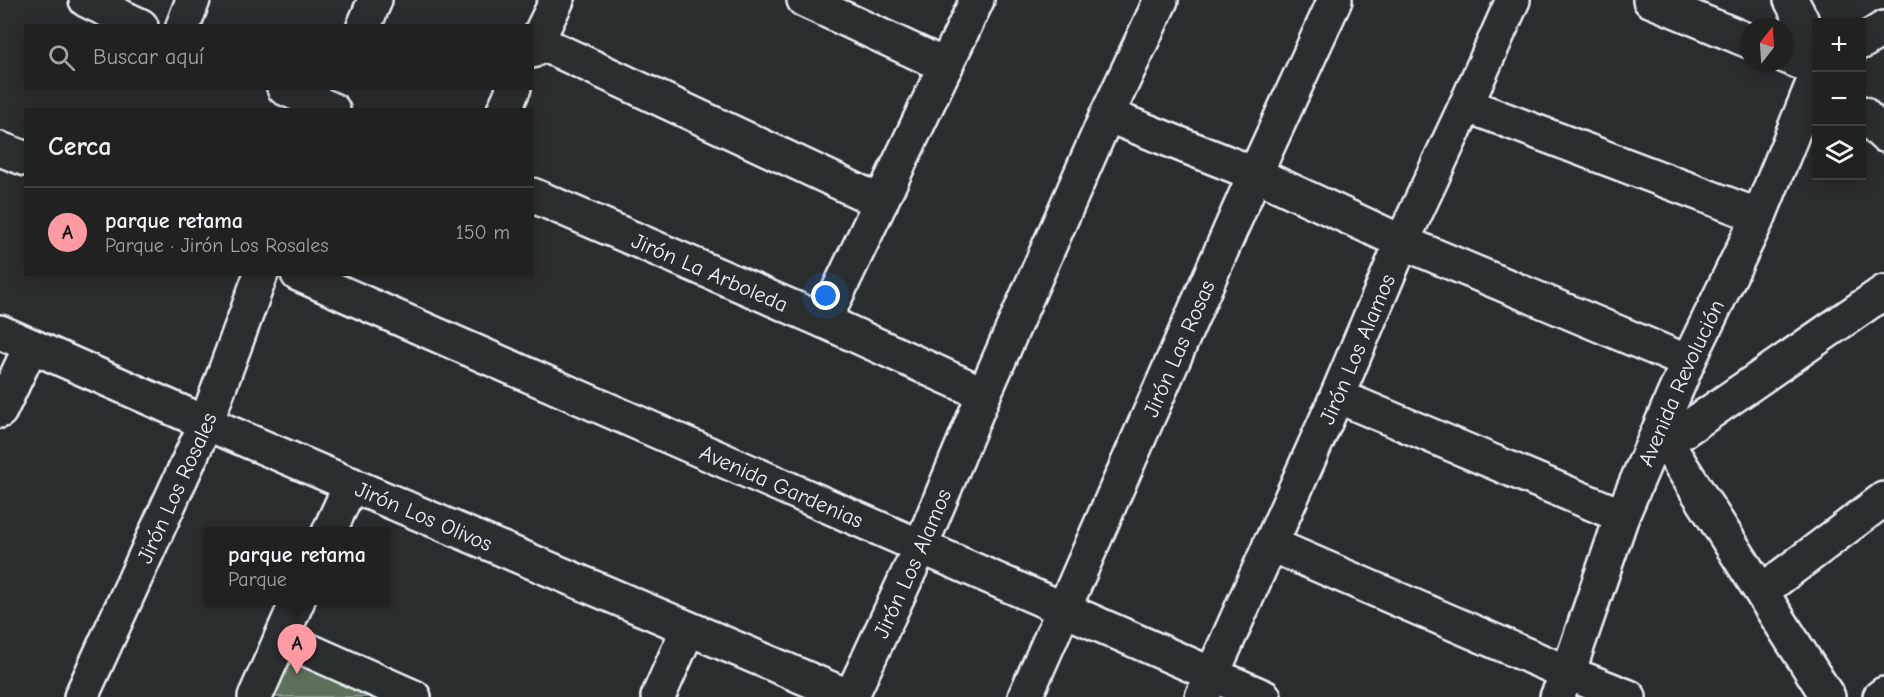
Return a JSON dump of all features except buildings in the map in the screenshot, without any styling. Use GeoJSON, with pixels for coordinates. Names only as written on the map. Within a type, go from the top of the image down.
{"type":"FeatureCollection","features":[{"type":"Feature","properties":{"kind":"street"},"geometry":{"type":"LineString","coordinates":[[86,0],[137,24]]}},
{"type":"Feature","properties":{"kind":"street"},"geometry":{"type":"LineString","coordinates":[[184,24],[194,0]]}},
{"type":"Feature","properties":{"kind":"street"},"geometry":{"type":"LineString","coordinates":[[364,24],[375,0]]}},
{"type":"Feature","properties":{"kind":"street"},"geometry":{"type":"LineString","coordinates":[[557,0],[535,46],[881,202]]}},
{"type":"Feature","properties":{"kind":"street"},"geometry":{"type":"LineString","coordinates":[[804,0],[946,66]]}},
{"type":"Feature","properties":{"kind":"street"},"geometry":{"type":"LineString","coordinates":[[824,321],[977,0]]}},
{"type":"Feature","properties":{"kind":"street","name":"Jirón Los Alamos"},"geometry":{"type":"LineString","coordinates":[[850,697],[920,548],[984,394],[1107,115],[1161,0]]}},
{"type":"Feature","properties":{"kind":"street","name":"Jirón Las Rosas"},"geometry":{"type":"LineString","coordinates":[[1025,697],[1255,174],[1335,0]]}},
{"type":"Feature","properties":{"kind":"street","name":"Jirón Los Alamos"},"geometry":{"type":"LineString","coordinates":[[1207,686],[1402,242],[1513,0]]}},
{"type":"Feature","properties":{"kind":"street"},"geometry":{"type":"LineString","coordinates":[[1650,0],[1740,37]]}},
{"type":"Feature","properties":{"kind":"street"},"geometry":{"type":"LineString","coordinates":[[1791,0],[1801,19],[1812,51]]}},
{"type":"Feature","properties":{"kind":"street"},"geometry":{"type":"LineString","coordinates":[[1866,39],[1884,28]]}},
{"type":"Feature","properties":{"kind":"street"},"geometry":{"type":"LineString","coordinates":[[1794,60],[1812,67]]}},
{"type":"Feature","properties":{"kind":"street","name":"Avenida Revolución"},"geometry":{"type":"LineString","coordinates":[[1563,685],[1622,516],[1658,448],[1688,362],[1759,216],[1812,86]]}},
{"type":"Feature","properties":{"kind":"street"},"geometry":{"type":"LineString","coordinates":[[291,90],[330,104]]}},
{"type":"Feature","properties":{"kind":"street"},"geometry":{"type":"LineString","coordinates":[[505,108],[513,90]]}},
{"type":"Feature","properties":{"kind":"street"},"geometry":{"type":"LineString","coordinates":[[1466,105],[1759,216]]}},
{"type":"Feature","properties":{"kind":"street"},"geometry":{"type":"LineString","coordinates":[[1107,115],[1255,174],[1402,242],[1688,362]]}},
{"type":"Feature","properties":{"kind":"street"},"geometry":{"type":"LineString","coordinates":[[1866,117],[1884,135]]}},
{"type":"Feature","properties":{"kind":"street"},"geometry":{"type":"LineString","coordinates":[[0,149],[24,158]]}},
{"type":"Feature","properties":{"kind":"street","name":"Jirón La Arboleda"},"geometry":{"type":"LineString","coordinates":[[534,196],[824,321],[984,394]]}},
{"type":"Feature","properties":{"kind":"street","name":"Jirón Los Rosales"},"geometry":{"type":"LineString","coordinates":[[81,697],[206,423],[260,276]]}},
{"type":"Feature","properties":{"kind":"street","name":"Avenida Gardenias"},"geometry":{"type":"LineString","coordinates":[[303,276],[920,548],[1064,609],[1207,686],[1264,697]]}},
{"type":"Feature","properties":{"kind":"street"},"geometry":{"type":"LineString","coordinates":[[1828,697],[1762,591],[1658,448],[1884,292]]}},
{"type":"Feature","properties":{"kind":"street","name":"Jirón Los Olivos"},"geometry":{"type":"LineString","coordinates":[[0,332],[206,423],[850,697]]}},
{"type":"Feature","properties":{"kind":"street"},"geometry":{"type":"LineString","coordinates":[[0,411],[31,346]]}},
{"type":"Feature","properties":{"kind":"street"},"geometry":{"type":"LineString","coordinates":[[1336,396],[1622,516]]}},
{"type":"Feature","properties":{"kind":"street"},"geometry":{"type":"LineString","coordinates":[[331,527],[351,484]]}},
{"type":"Feature","properties":{"kind":"street"},"geometry":{"type":"LineString","coordinates":[[1762,591],[1884,499]]}},
{"type":"Feature","properties":{"kind":"street"},"geometry":{"type":"LineString","coordinates":[[1270,544],[1563,685],[1629,697]]}},
{"type":"Feature","properties":{"kind":"street"},"geometry":{"type":"LineString","coordinates":[[255,697],[296,605]]}},
{"type":"Feature","properties":{"kind":"street"},"geometry":{"type":"LineString","coordinates":[[658,697],[688,629]]}},
{"type":"Feature","properties":{"kind":"street"},"geometry":{"type":"LineString","coordinates":[[281,638],[414,697]]}},
{"type":"Feature","properties":{"kind":"street"},"geometry":{"type":"LineString","coordinates":[[1880,697],[1884,694]]}},
{"type":"Feature","properties":{"kind":"green space"},"geometry":{"type":"Polygon","coordinates":[[[275,652],[380,697],[255,697],[275,652]]]}},
{"type":"Feature","properties":{"kind":"place","name":"parque retama"},"geometry":{"type":"Point","coordinates":[297,674]}}]}
